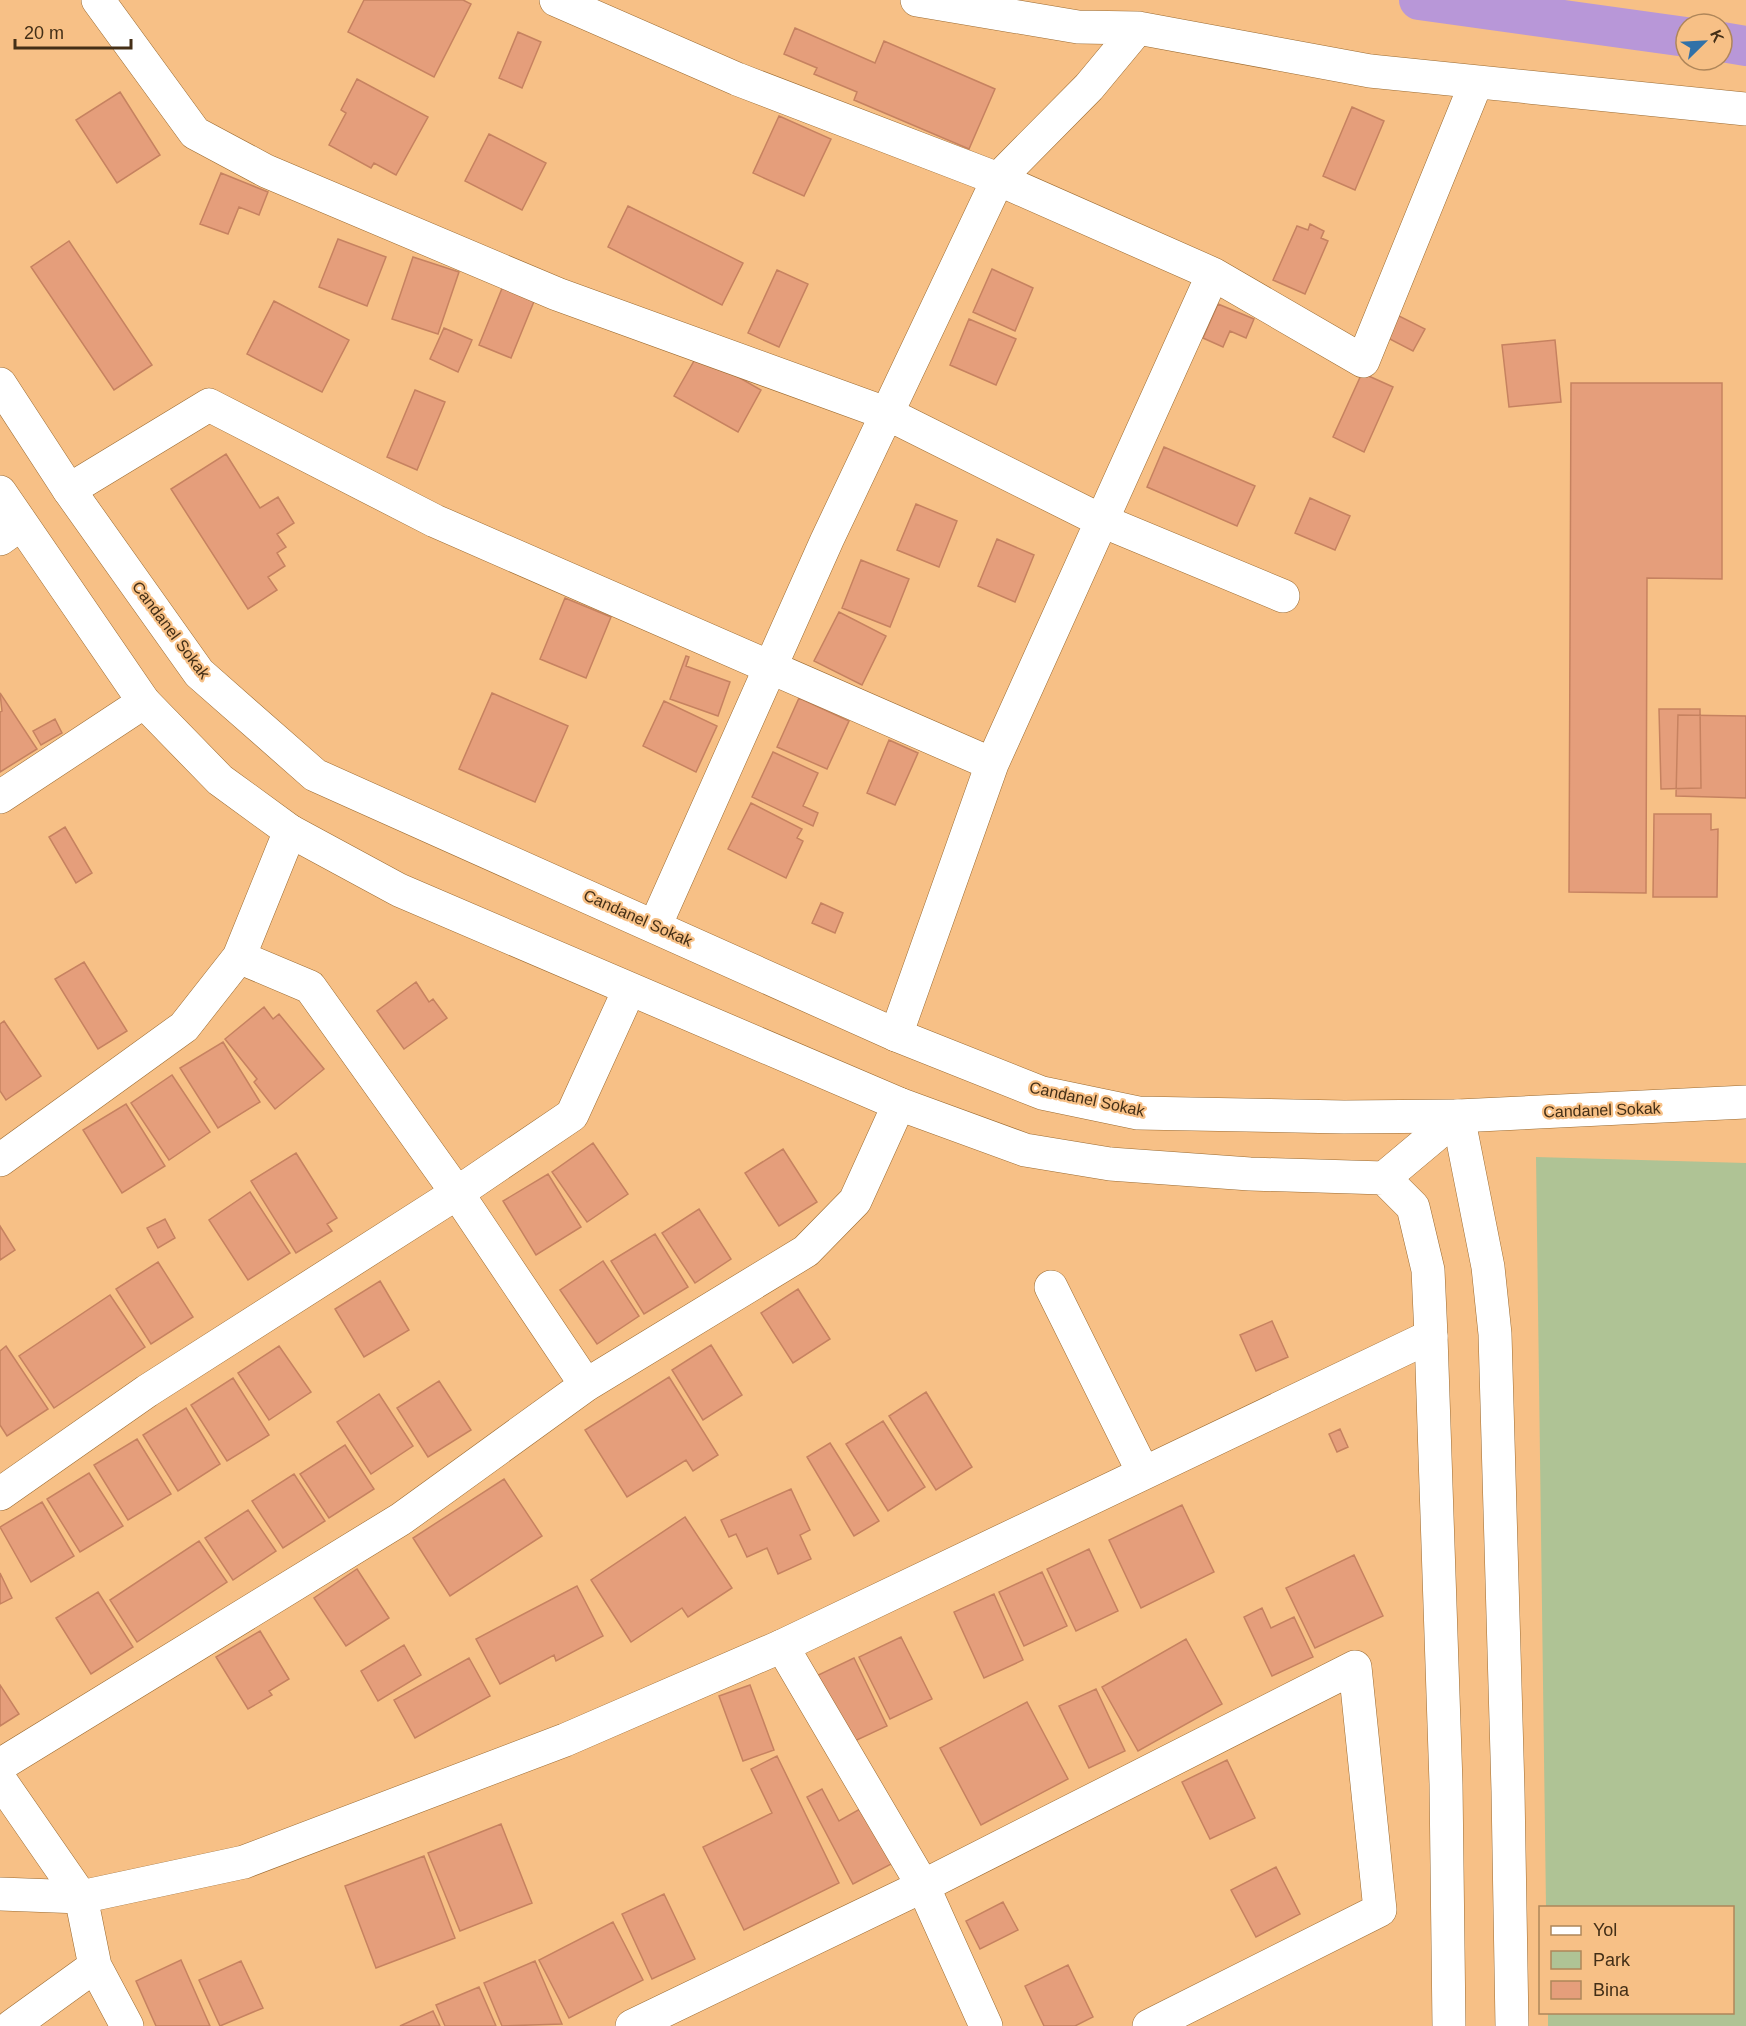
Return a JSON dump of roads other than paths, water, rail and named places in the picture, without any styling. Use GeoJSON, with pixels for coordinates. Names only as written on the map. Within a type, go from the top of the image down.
{"type":"FeatureCollection","features":[{"type":"Feature","properties":{"kind":"street"},"geometry":{"type":"LineString","coordinates":[[98,0],[195,133],[266,171],[556,294],[888,414],[1100,520],[1283,596]]}},
{"type":"Feature","properties":{"kind":"street"},"geometry":{"type":"LineString","coordinates":[[556,0],[737,79],[998,179],[1213,274],[1363,361],[1476,83]]}},
{"type":"Feature","properties":{"kind":"street"},"geometry":{"type":"LineString","coordinates":[[917,0],[1078,27],[1138,28],[1370,71],[1746,109]]}},
{"type":"Feature","properties":{"kind":"street"},"geometry":{"type":"LineString","coordinates":[[655,926],[770,666],[998,179],[1089,87],[1138,28]]}},
{"type":"Feature","properties":{"kind":"street"},"geometry":{"type":"LineString","coordinates":[[896,1035],[992,764],[1100,520],[1213,274]]}},
{"type":"Feature","properties":{"kind":"street","name":"Candanel Sokak"},"geometry":{"type":"LineString","coordinates":[[0,384],[69,490],[199,673],[315,775],[896,1035],[1042,1093],[1138,1113],[1344,1117],[1458,1116],[1746,1102]]}},
{"type":"Feature","properties":{"kind":"street"},"geometry":{"type":"LineString","coordinates":[[69,490],[209,405],[435,521],[992,764]]}},
{"type":"Feature","properties":{"kind":"street"},"geometry":{"type":"LineString","coordinates":[[0,492],[11,532],[144,702],[220,780],[290,831],[399,890],[629,990],[899,1104],[1025,1150],[1110,1164],[1250,1174],[1384,1178],[1458,1116],[1488,1267],[1495,1334],[1512,2026]]}},
{"type":"Feature","properties":{"kind":"street"},"geometry":{"type":"LineString","coordinates":[[0,797],[144,702]]}},
{"type":"Feature","properties":{"kind":"street"},"geometry":{"type":"LineString","coordinates":[[0,1160],[184,1027],[238,957],[290,831]]}},
{"type":"Feature","properties":{"kind":"street"},"geometry":{"type":"LineString","coordinates":[[238,957],[310,987],[457,1192],[586,1385]]}},
{"type":"Feature","properties":{"kind":"street"},"geometry":{"type":"LineString","coordinates":[[0,1494],[147,1391],[457,1192],[572,1115],[629,990]]}},
{"type":"Feature","properties":{"kind":"street"},"geometry":{"type":"LineString","coordinates":[[0,1765],[401,1519],[586,1385],[806,1251],[855,1201],[899,1104]]}},
{"type":"Feature","properties":{"kind":"street"},"geometry":{"type":"LineString","coordinates":[[1384,1178],[1413,1207],[1428,1270],[1446,1784],[1449,2026]]}},
{"type":"Feature","properties":{"kind":"street"},"geometry":{"type":"LineString","coordinates":[[1051,1287],[1143,1472]]}},
{"type":"Feature","properties":{"kind":"street"},"geometry":{"type":"LineString","coordinates":[[0,1894],[81,1897],[244,1862],[565,1740],[782,1646],[1431,1336]]}},
{"type":"Feature","properties":{"kind":"street"},"geometry":{"type":"LineString","coordinates":[[782,1646],[923,1886],[986,2026]]}},
{"type":"Feature","properties":{"kind":"street"},"geometry":{"type":"LineString","coordinates":[[632,2026],[923,1886],[1355,1667],[1380,1910],[1149,2026]]}},
{"type":"Feature","properties":{"kind":"street"},"geometry":{"type":"LineString","coordinates":[[0,1780],[81,1897],[96,1966],[127,2026]]}},
{"type":"Feature","properties":{"kind":"street"},"geometry":{"type":"LineString","coordinates":[[12,2026],[96,1966]]}},
{"type":"Feature","properties":{"kind":"waterway"},"geometry":{"type":"LineString","coordinates":[[1419,0],[1674,35]]}},
{"type":"Feature","properties":{"kind":"waterway"},"geometry":{"type":"LineString","coordinates":[[1734,44],[1746,46]]}}]}
